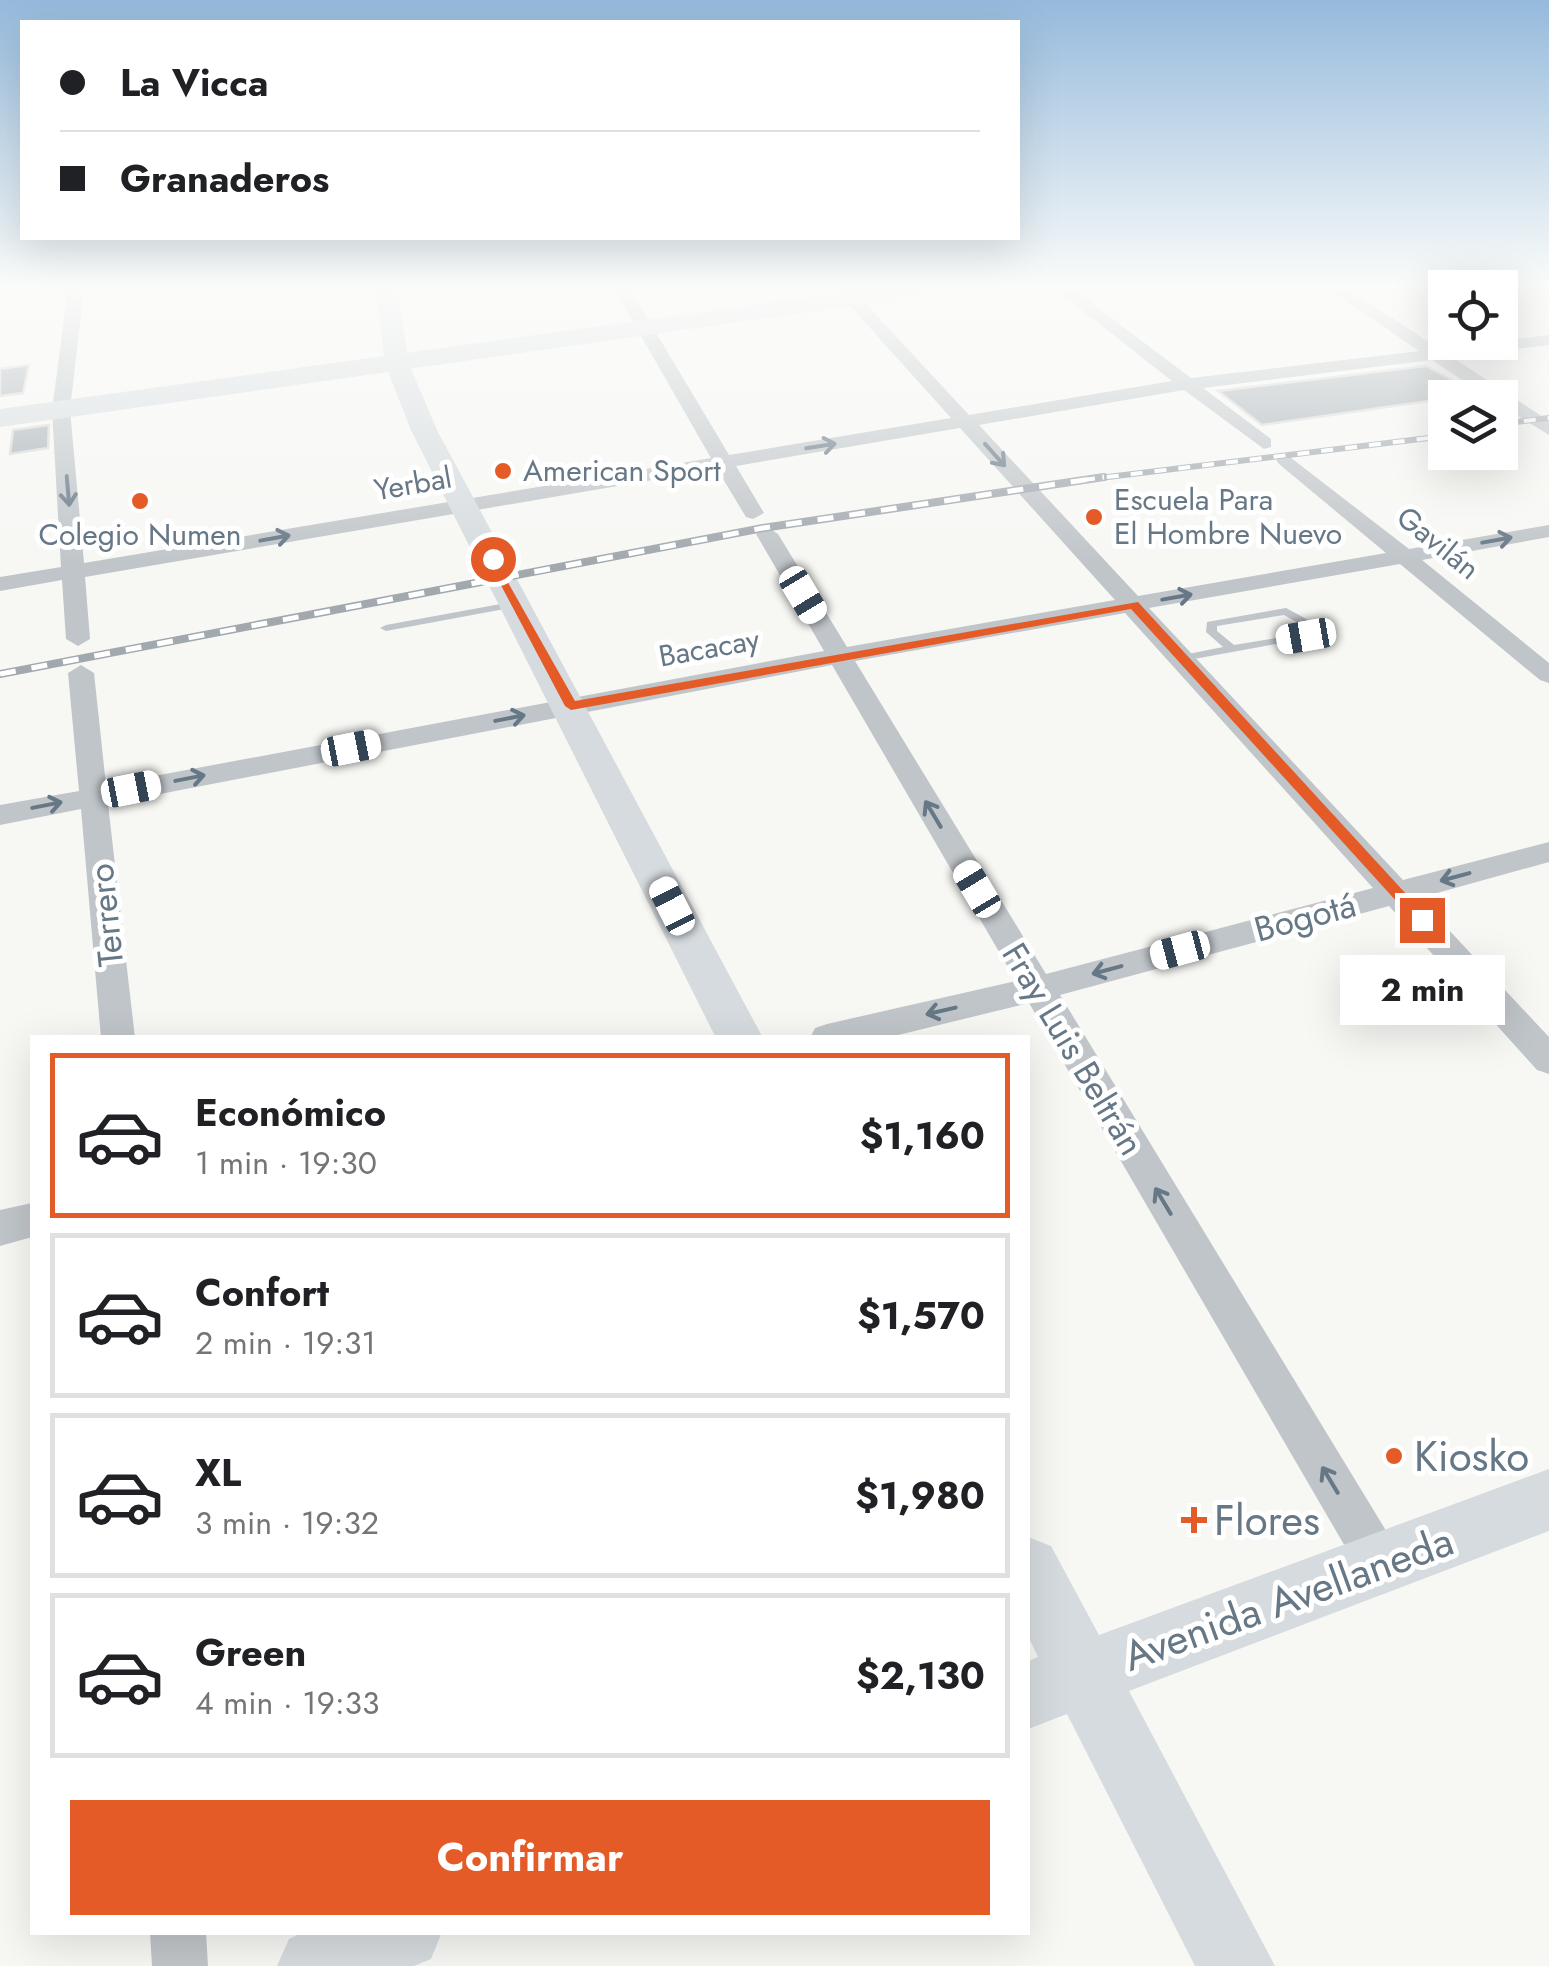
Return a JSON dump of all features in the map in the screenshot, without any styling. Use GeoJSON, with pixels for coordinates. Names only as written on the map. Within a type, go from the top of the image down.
{"type":"FeatureCollection","features":[{"type":"Feature","properties":{"kind":"main road"},"geometry":{"type":"LineString","coordinates":[[0,418],[275,381]]}},
{"type":"Feature","properties":{"kind":"main road"},"geometry":{"type":"LineString","coordinates":[[405,381],[424,430],[571,706],[738,1035]]}},
{"type":"Feature","properties":{"kind":"main road","name":"Avenida Avellaneda"},"geometry":{"type":"LineString","coordinates":[[1056,1685],[1549,1500]]}},
{"type":"Feature","properties":{"kind":"main road"},"geometry":{"type":"LineString","coordinates":[[1030,1576],[1056,1685],[1236,1966]]}},
{"type":"Feature","properties":{"kind":"main road"},"geometry":{"type":"LineString","coordinates":[[316,1966],[396,1935]]}},
{"type":"Feature","properties":{"kind":"street"},"geometry":{"type":"LineString","coordinates":[[65,381],[61,410],[78,639]]}},
{"type":"Feature","properties":{"kind":"street"},"geometry":{"type":"LineString","coordinates":[[677,381],[753,513]]}},
{"type":"Feature","properties":{"kind":"street"},"geometry":{"type":"LineString","coordinates":[[928,381],[1549,1060]]}},
{"type":"Feature","properties":{"kind":"street"},"geometry":{"type":"LineString","coordinates":[[1184,381],[1264,442]]}},
{"type":"Feature","properties":{"kind":"street","name":"Yerbal"},"geometry":{"type":"LineString","coordinates":[[0,584],[1215,381]]}},
{"type":"Feature","properties":{"kind":"street"},"geometry":{"type":"LineString","coordinates":[[1475,381],[1549,429]]}},
{"type":"Feature","properties":{"kind":"street","name":"Gavilán"},"geometry":{"type":"LineString","coordinates":[[1286,460],[1549,676]]}},
{"type":"Feature","properties":{"kind":"street","name":"Bacacay"},"geometry":{"type":"LineString","coordinates":[[0,815],[840,656],[1549,532]]}},
{"type":"Feature","properties":{"kind":"street","name":"Fray Luis Beltrán"},"geometry":{"type":"LineString","coordinates":[[767,534],[1380,1564]]}},
{"type":"Feature","properties":{"kind":"street","name":"Terrero"},"geometry":{"type":"LineString","coordinates":[[81,673],[118,1035]]}},
{"type":"Feature","properties":{"kind":"street","name":"Bogotá"},"geometry":{"type":"LineString","coordinates":[[840,1035],[1036,989],[1549,852]]}},
{"type":"Feature","properties":{"kind":"street"},"geometry":{"type":"LineString","coordinates":[[0,1228],[30,1220]]}},
{"type":"Feature","properties":{"kind":"street"},"geometry":{"type":"LineString","coordinates":[[178,1935],[180,1966]]}},
{"type":"Feature","properties":{"kind":"lane"},"geometry":{"type":"LineString","coordinates":[[386,628],[517,604]]}},
{"type":"Feature","properties":{"kind":"lane"},"geometry":{"type":"LineString","coordinates":[[1184,658],[1306,636],[1308,624],[1286,611],[1211,624],[1212,632],[1232,649]]}},
{"type":"Feature","properties":{"kind":"building"},"geometry":{"type":"Polygon","coordinates":[[[0,381],[26,381],[23,393],[0,396],[0,381]]]}},
{"type":"Feature","properties":{"kind":"building"},"geometry":{"type":"Polygon","coordinates":[[[1303,381],[1428,381],[1428,401],[1262,425],[1218,391],[1303,381]]]}},
{"type":"Feature","properties":{"kind":"building"},"geometry":{"type":"Polygon","coordinates":[[[49,425],[48,448],[10,454],[13,430],[49,425]]]}},
{"type":"Feature","properties":{"kind":"railway"},"geometry":{"type":"LineString","coordinates":[[1518,422],[1549,418]]}},
{"type":"Feature","properties":{"kind":"railway"},"geometry":{"type":"LineString","coordinates":[[1088,479],[1428,438]]}},
{"type":"Feature","properties":{"kind":"railway"},"geometry":{"type":"LineString","coordinates":[[1088,479],[1104,477]]}},
{"type":"Feature","properties":{"kind":"railway"},"geometry":{"type":"LineString","coordinates":[[0,674],[763,528],[1088,479]]}},
{"type":"Feature","properties":{"kind":"railway"},"geometry":{"type":"LineString","coordinates":[[1083,480],[1088,479]]}},
{"type":"Feature","properties":{"kind":"place","name":"American Sport"},"geometry":{"type":"Point","coordinates":[503,471]}},
{"type":"Feature","properties":{"kind":"place","name":"Colegio Numen"},"geometry":{"type":"Point","coordinates":[140,501]}},
{"type":"Feature","properties":{"kind":"place","name":"Escuela Para El Hombre Nuevo"},"geometry":{"type":"Point","coordinates":[1094,517]}},
{"type":"Feature","properties":{"kind":"place","name":"Kiosko"},"geometry":{"type":"Point","coordinates":[1394,1456]}},
{"type":"Feature","properties":{"kind":"place","name":"Flores"},"geometry":{"type":"Point","coordinates":[1194,1520]}},
{"type":"Feature","properties":{"kind":"route"},"geometry":{"type":"LineString","coordinates":[[493,559],[571,706],[1134,604],[1422,920]]}}]}
